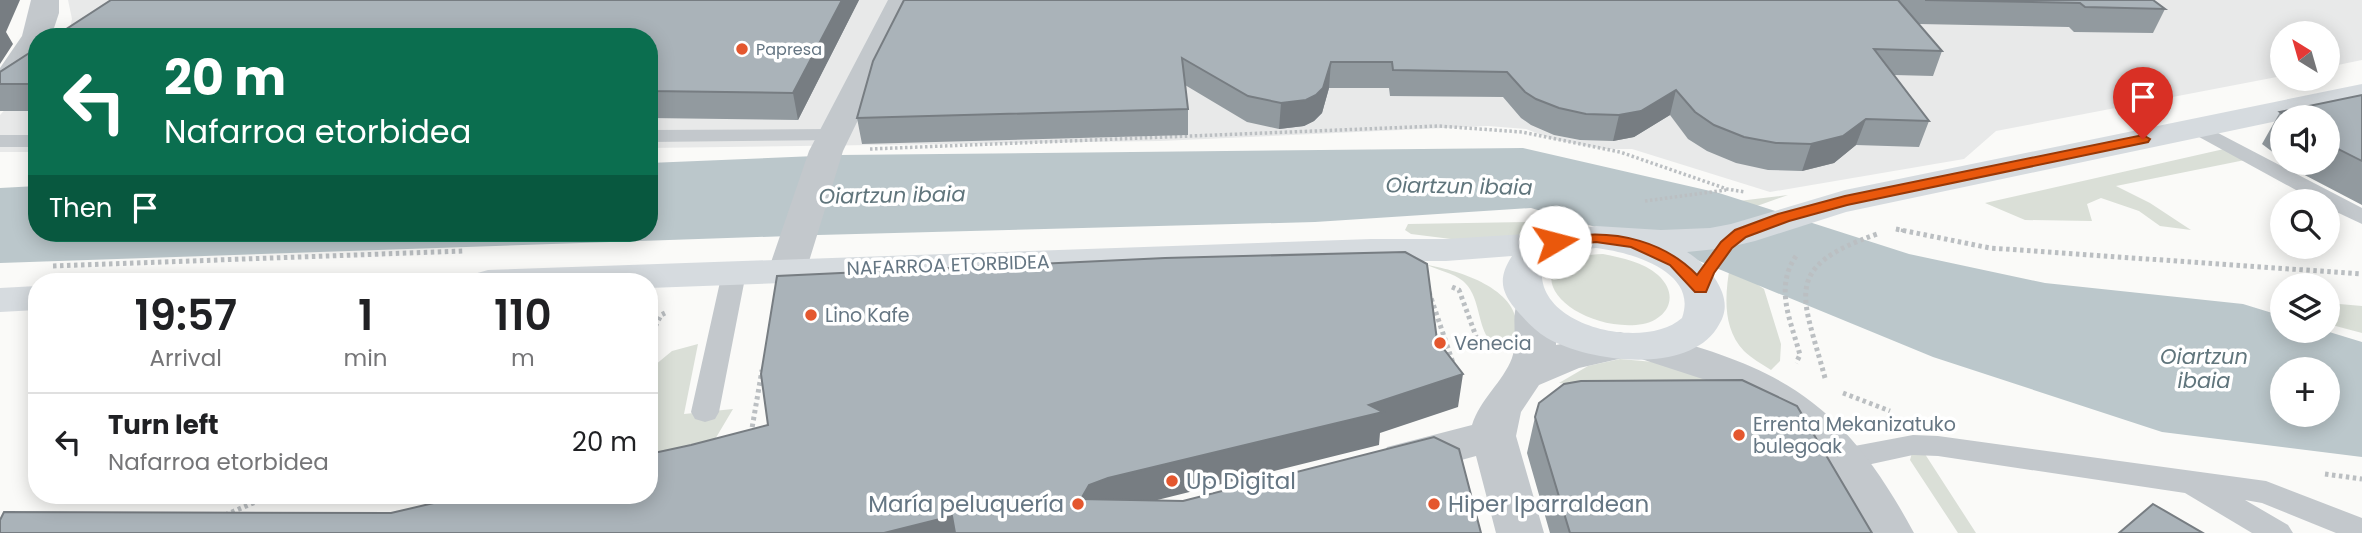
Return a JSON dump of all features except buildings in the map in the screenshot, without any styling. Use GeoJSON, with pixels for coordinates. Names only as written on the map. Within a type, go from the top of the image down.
{"type":"FeatureCollection","features":[{"type":"Feature","properties":{"kind":"main road"},"geometry":{"type":"LineString","coordinates":[[1741,233],[1715,258],[1706,272],[1695,330],[1666,344],[1634,346],[1570,332],[1546,318],[1528,295],[1525,264],[1542,248],[1555,242],[1582,238],[1681,242],[1741,233],[1845,201],[2362,94]]}},
{"type":"Feature","properties":{"kind":"main road"},"geometry":{"type":"LineString","coordinates":[[1612,239],[1634,243],[1675,262],[1701,304]]}},
{"type":"Feature","properties":{"kind":"main road","name":"NAFARROA ETORBIDEA"},"geometry":{"type":"LineString","coordinates":[[1415,267],[1483,249],[1555,242]]}},
{"type":"Feature","properties":{"kind":"main road","name":"NAFARROA ETORBIDEA"},"geometry":{"type":"LineString","coordinates":[[480,266],[734,273],[791,257],[1415,267],[1466,263],[1528,295]]}},
{"type":"Feature","properties":{"kind":"main road"},"geometry":{"type":"LineString","coordinates":[[0,300],[28,287]]}},
{"type":"Feature","properties":{"kind":"street"},"geometry":{"type":"LineString","coordinates":[[41,28],[45,16],[44,0]]}},
{"type":"Feature","properties":{"kind":"street"},"geometry":{"type":"LineString","coordinates":[[791,257],[830,143],[902,0]]}},
{"type":"Feature","properties":{"kind":"street"},"geometry":{"type":"LineString","coordinates":[[0,89],[28,57]]}},
{"type":"Feature","properties":{"kind":"street"},"geometry":{"type":"LineString","coordinates":[[1520,533],[1493,436],[1494,424],[1506,398],[1525,375],[1537,341],[1528,295]]}},
{"type":"Feature","properties":{"kind":"street"},"geometry":{"type":"LineString","coordinates":[[1701,304],[1723,352],[1776,379],[1794,409],[1826,438],[1844,459],[1890,533]]}},
{"type":"Feature","properties":{"kind":"street"},"geometry":{"type":"LineString","coordinates":[[1525,375],[1568,356],[1634,346],[1776,379]]}},
{"type":"Feature","properties":{"kind":"street"},"geometry":{"type":"LineString","coordinates":[[1361,470],[1493,436]]}},
{"type":"Feature","properties":{"kind":"lane"},"geometry":{"type":"LineString","coordinates":[[2197,128],[2362,217]]}},
{"type":"Feature","properties":{"kind":"lane"},"geometry":{"type":"LineString","coordinates":[[658,136],[830,143]]}},
{"type":"Feature","properties":{"kind":"lane"},"geometry":{"type":"LineString","coordinates":[[0,141],[28,141]]}},
{"type":"Feature","properties":{"kind":"lane"},"geometry":{"type":"LineString","coordinates":[[705,412],[734,273]]}},
{"type":"Feature","properties":{"kind":"lane"},"geometry":{"type":"LineString","coordinates":[[1844,459],[1913,445],[1938,446],[2266,492],[2362,531]]}},
{"type":"Feature","properties":{"kind":"lane"},"geometry":{"type":"LineString","coordinates":[[2188,482],[2277,533]]}},
{"type":"Feature","properties":{"kind":"path"},"geometry":{"type":"LineString","coordinates":[[830,143],[1438,126],[1522,132],[1620,152],[1727,189],[1748,192]]}},
{"type":"Feature","properties":{"kind":"path"},"geometry":{"type":"LineString","coordinates":[[1893,228],[1990,248],[2362,274]]}},
{"type":"Feature","properties":{"kind":"path"},"geometry":{"type":"LineString","coordinates":[[1827,387],[1805,288],[1817,263],[1868,237]]}},
{"type":"Feature","properties":{"kind":"path"},"geometry":{"type":"LineString","coordinates":[[1776,379],[1800,355],[1783,293],[1784,273],[1800,254]]}},
{"type":"Feature","properties":{"kind":"path"},"geometry":{"type":"LineString","coordinates":[[287,273],[480,266]]}},
{"type":"Feature","properties":{"kind":"path"},"geometry":{"type":"LineString","coordinates":[[1415,267],[1432,298],[1454,365]]}},
{"type":"Feature","properties":{"kind":"path"},"geometry":{"type":"LineString","coordinates":[[658,321],[661,315],[670,311]]}},
{"type":"Feature","properties":{"kind":"path"},"geometry":{"type":"LineString","coordinates":[[750,436],[764,358]]}},
{"type":"Feature","properties":{"kind":"path"},"geometry":{"type":"LineString","coordinates":[[223,516],[251,504]]}},
{"type":"Feature","properties":{"kind":"shaded area","name":"Papresa"},"geometry":{"type":"Polygon","coordinates":[[[68,0],[2362,0],[2362,60],[2340,65],[2340,21],[2270,21],[2270,78],[1996,131],[1964,159],[1770,192],[1632,149],[1604,149],[1552,139],[1526,129],[1488,126],[1160,141],[658,148],[658,28],[70,28],[72,19],[68,0]]]}},
{"type":"Feature","properties":{"kind":"shaded area"},"geometry":{"type":"Polygon","coordinates":[[[28,85],[28,152],[0,152],[0,115],[28,85]]]}},
{"type":"Feature","properties":{"kind":"shaded area"},"geometry":{"type":"Polygon","coordinates":[[[2224,149],[2245,160],[2116,186],[2150,203],[2191,230],[2160,226],[2139,211],[2101,198],[2087,204],[2092,221],[2025,220],[1985,203],[2224,149]]]}},
{"type":"Feature","properties":{"kind":"shaded area"},"geometry":{"type":"Polygon","coordinates":[[[1788,195],[1729,216],[1554,225],[1520,238],[1475,242],[1411,234],[1405,230],[1408,224],[1527,222],[1615,216],[1788,195]]]}},
{"type":"Feature","properties":{"kind":"shaded area"},"geometry":{"type":"Polygon","coordinates":[[[1603,254],[1639,264],[1658,275],[1669,292],[1667,308],[1662,314],[1647,323],[1610,324],[1568,306],[1556,292],[1551,279],[1557,267],[1573,258],[1603,254]]]}},
{"type":"Feature","properties":{"kind":"shaded area"},"geometry":{"type":"Polygon","coordinates":[[[1427,265],[1480,281],[1508,303],[1516,317],[1516,334],[1508,353],[1489,340],[1475,299],[1463,281],[1427,265]]]}},
{"type":"Feature","properties":{"kind":"shaded area"},"geometry":{"type":"Polygon","coordinates":[[[1730,266],[1764,289],[1781,344],[1780,361],[1771,370],[1744,351],[1732,332],[1726,299],[1730,266]]]}},
{"type":"Feature","properties":{"kind":"shaded area"},"geometry":{"type":"Polygon","coordinates":[[[2340,304],[2362,306],[2362,333],[2340,327],[2340,304]]]}},
{"type":"Feature","properties":{"kind":"shaded area"},"geometry":{"type":"Polygon","coordinates":[[[698,344],[684,414],[733,409],[698,468],[658,478],[658,363],[672,351],[698,344]]]}},
{"type":"Feature","properties":{"kind":"shaded area"},"geometry":{"type":"Polygon","coordinates":[[[1620,359],[1654,362],[1729,387],[1592,386],[1559,383],[1588,366],[1620,359]]]}},
{"type":"Feature","properties":{"kind":"shaded area"},"geometry":{"type":"Polygon","coordinates":[[[1923,451],[1976,533],[1958,533],[1910,460],[1912,453],[1923,451]]]}},
{"type":"Feature","properties":{"kind":"water","name":"Oiartzun ibaia"},"geometry":{"type":"Polygon","coordinates":[[[1523,148],[1719,193],[1909,254],[2045,283],[2243,304],[2270,312],[2270,343],[2340,343],[2340,335],[2362,342],[2362,457],[2162,432],[1933,357],[1670,249],[1531,208],[1315,222],[658,240],[658,163],[839,155],[1523,148]]]}},
{"type":"Feature","properties":{"kind":"water","name":"Oiartzun ibaia"},"geometry":{"type":"Polygon","coordinates":[[[28,186],[28,242],[614,242],[0,263],[0,188],[28,186]]]}},
{"type":"Feature","properties":{"kind":"place","name":"Papresa"},"geometry":{"type":"Point","coordinates":[742,49]}},
{"type":"Feature","properties":{"kind":"place","name":"Lino Kafe"},"geometry":{"type":"Point","coordinates":[811,315]}},
{"type":"Feature","properties":{"kind":"place","name":"Venecia"},"geometry":{"type":"Point","coordinates":[1440,343]}},
{"type":"Feature","properties":{"kind":"place","name":"Errenta Mekanizatuko bulegoak"},"geometry":{"type":"Point","coordinates":[1739,435]}},
{"type":"Feature","properties":{"kind":"place","name":"Up Digital"},"geometry":{"type":"Point","coordinates":[1172,481]}},
{"type":"Feature","properties":{"kind":"place","name":"María peluquería"},"geometry":{"type":"Point","coordinates":[1078,504]}},
{"type":"Feature","properties":{"kind":"place","name":"Hiper Iparraldean"},"geometry":{"type":"Point","coordinates":[1434,504]}},
{"type":"Feature","properties":{"kind":"route"},"geometry":{"type":"LineString","coordinates":[[1555,242],[1596,237],[1634,243],[1675,262],[1690,274],[1701,288],[1706,272],[1726,245],[1741,233],[1784,218],[1845,201],[2143,139]]}}]}
